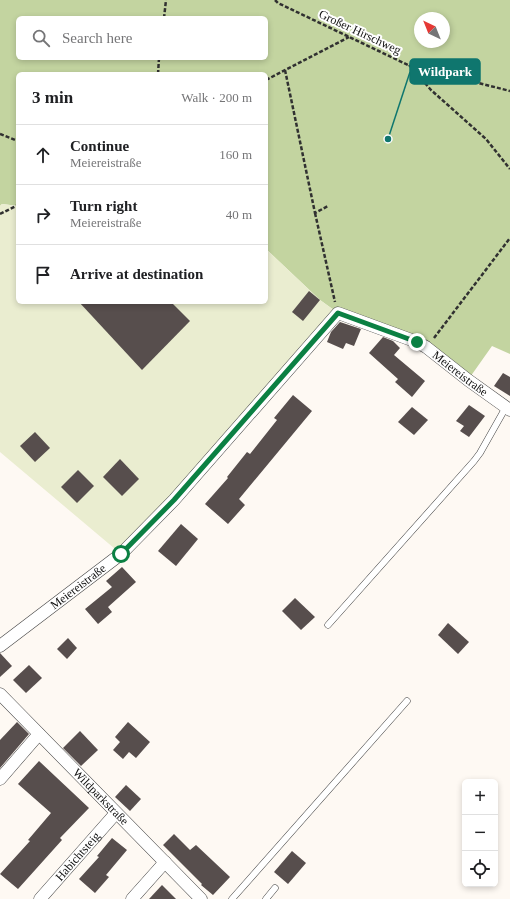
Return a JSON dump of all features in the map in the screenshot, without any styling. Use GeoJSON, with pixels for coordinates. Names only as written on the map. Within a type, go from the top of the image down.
{"type":"FeatureCollection","features":[{"type":"Feature","properties":{"kind":"street","name":"Meiereistraße"},"geometry":{"type":"LineString","coordinates":[[0,646],[121,554],[174,500],[338,313],[417,342],[426,347],[468,380],[508,408]]}},
{"type":"Feature","properties":{"kind":"street","name":"Wildparkstraße"},"geometry":{"type":"LineString","coordinates":[[0,694],[201,899]]}},
{"type":"Feature","properties":{"kind":"street"},"geometry":{"type":"LineString","coordinates":[[0,779],[39,734]]}},
{"type":"Feature","properties":{"kind":"street","name":"Habichtsteig"},"geometry":{"type":"LineString","coordinates":[[40,899],[116,813]]}},
{"type":"Feature","properties":{"kind":"street"},"geometry":{"type":"LineString","coordinates":[[132,899],[165,862]]}},
{"type":"Feature","properties":{"kind":"lane"},"geometry":{"type":"LineString","coordinates":[[328,626],[474,461],[508,408]]}},
{"type":"Feature","properties":{"kind":"lane"},"geometry":{"type":"LineString","coordinates":[[232,899],[407,701]]}},
{"type":"Feature","properties":{"kind":"lane"},"geometry":{"type":"LineString","coordinates":[[266,899],[275,888]]}},
{"type":"Feature","properties":{"kind":"path"},"geometry":{"type":"LineString","coordinates":[[164,16],[166,0]]}},
{"type":"Feature","properties":{"kind":"path","name":"Großer Hirschweg"},"geometry":{"type":"LineString","coordinates":[[275,0],[278,3],[408,65],[510,91]]}},
{"type":"Feature","properties":{"kind":"path"},"geometry":{"type":"LineString","coordinates":[[268,79],[349,37]]}},
{"type":"Feature","properties":{"kind":"path"},"geometry":{"type":"LineString","coordinates":[[158,72],[159,60]]}},
{"type":"Feature","properties":{"kind":"path"},"geometry":{"type":"LineString","coordinates":[[408,65],[431,90],[486,138],[510,169]]}},
{"type":"Feature","properties":{"kind":"path"},"geometry":{"type":"LineString","coordinates":[[285,70],[338,313]]}},
{"type":"Feature","properties":{"kind":"path"},"geometry":{"type":"LineString","coordinates":[[0,134],[16,140]]}},
{"type":"Feature","properties":{"kind":"path"},"geometry":{"type":"LineString","coordinates":[[0,214],[16,206]]}},
{"type":"Feature","properties":{"kind":"path"},"geometry":{"type":"LineString","coordinates":[[315,213],[328,206]]}},
{"type":"Feature","properties":{"kind":"path"},"geometry":{"type":"LineString","coordinates":[[426,347],[510,238]]}},
{"type":"Feature","properties":{"kind":"green space"},"geometry":{"type":"Polygon","coordinates":[[[0,0],[510,0],[510,354],[492,346],[468,380],[426,347],[338,313],[320,300],[268,251],[268,72],[16,72],[16,206],[2,204],[0,206],[0,0]]]}},
{"type":"Feature","properties":{"kind":"green space"},"geometry":{"type":"Polygon","coordinates":[[[2,204],[16,206],[16,304],[268,304],[268,251],[320,300],[338,313],[121,554],[0,452],[0,206],[2,204]]]}},
{"type":"Feature","properties":{"kind":"building"},"geometry":{"type":"Polygon","coordinates":[[[309,291],[320,300],[303,321],[292,312],[309,291]]]}},
{"type":"Feature","properties":{"kind":"building"},"geometry":{"type":"Polygon","coordinates":[[[81,304],[173,304],[190,321],[142,370],[81,304]]]}},
{"type":"Feature","properties":{"kind":"building"},"geometry":{"type":"Polygon","coordinates":[[[340,322],[361,329],[354,346],[346,343],[343,349],[327,342],[331,332],[340,322]]]}},
{"type":"Feature","properties":{"kind":"building"},"geometry":{"type":"Polygon","coordinates":[[[383,337],[393,341],[400,348],[394,355],[425,381],[412,397],[395,382],[398,379],[369,353],[383,337]]]}},
{"type":"Feature","properties":{"kind":"building"},"geometry":{"type":"Polygon","coordinates":[[[503,373],[510,377],[510,396],[494,386],[503,373]]]}},
{"type":"Feature","properties":{"kind":"building"},"geometry":{"type":"Polygon","coordinates":[[[293,395],[312,411],[239,499],[245,505],[228,524],[205,504],[228,478],[227,477],[247,452],[250,454],[277,420],[274,418],[293,395]]]}},
{"type":"Feature","properties":{"kind":"building"},"geometry":{"type":"Polygon","coordinates":[[[469,405],[485,416],[469,437],[460,431],[464,426],[456,421],[469,405]]]}},
{"type":"Feature","properties":{"kind":"building"},"geometry":{"type":"Polygon","coordinates":[[[412,407],[428,420],[414,435],[398,422],[412,407]]]}},
{"type":"Feature","properties":{"kind":"building"},"geometry":{"type":"Polygon","coordinates":[[[35,432],[50,448],[35,462],[20,446],[35,432]]]}},
{"type":"Feature","properties":{"kind":"building"},"geometry":{"type":"Polygon","coordinates":[[[120,459],[139,479],[122,496],[103,477],[120,459]]]}},
{"type":"Feature","properties":{"kind":"building"},"geometry":{"type":"Polygon","coordinates":[[[78,470],[94,486],[77,503],[61,487],[78,470]]]}},
{"type":"Feature","properties":{"kind":"building"},"geometry":{"type":"Polygon","coordinates":[[[181,524],[198,539],[176,566],[158,551],[181,524]]]}},
{"type":"Feature","properties":{"kind":"building"},"geometry":{"type":"Polygon","coordinates":[[[122,567],[136,582],[108,607],[112,612],[98,624],[85,609],[112,587],[106,581],[122,567]]]}},
{"type":"Feature","properties":{"kind":"building"},"geometry":{"type":"Polygon","coordinates":[[[295,598],[315,617],[301,630],[282,611],[295,598]]]}},
{"type":"Feature","properties":{"kind":"building"},"geometry":{"type":"Polygon","coordinates":[[[448,623],[469,642],[458,654],[438,635],[448,623]]]}},
{"type":"Feature","properties":{"kind":"building"},"geometry":{"type":"Polygon","coordinates":[[[68,638],[77,648],[67,659],[57,649],[68,638]]]}},
{"type":"Feature","properties":{"kind":"building"},"geometry":{"type":"Polygon","coordinates":[[[0,653],[12,666],[0,677],[0,653]]]}},
{"type":"Feature","properties":{"kind":"building"},"geometry":{"type":"Polygon","coordinates":[[[29,665],[42,678],[26,693],[13,680],[29,665]]]}},
{"type":"Feature","properties":{"kind":"building"},"geometry":{"type":"Polygon","coordinates":[[[17,722],[29,734],[0,768],[0,740],[17,722]]]}},
{"type":"Feature","properties":{"kind":"building"},"geometry":{"type":"Polygon","coordinates":[[[128,722],[150,742],[136,758],[129,752],[123,759],[113,750],[120,742],[115,737],[128,722]]]}},
{"type":"Feature","properties":{"kind":"building"},"geometry":{"type":"Polygon","coordinates":[[[80,731],[98,750],[81,766],[63,748],[80,731]]]}},
{"type":"Feature","properties":{"kind":"building"},"geometry":{"type":"Polygon","coordinates":[[[39,761],[89,808],[60,838],[62,840],[18,889],[0,874],[30,841],[28,840],[51,813],[18,784],[39,761]]]}},
{"type":"Feature","properties":{"kind":"building"},"geometry":{"type":"Polygon","coordinates":[[[126,785],[141,799],[130,811],[115,797],[126,785]]]}},
{"type":"Feature","properties":{"kind":"building"},"geometry":{"type":"Polygon","coordinates":[[[174,834],[190,850],[196,845],[230,877],[213,895],[201,885],[202,884],[163,845],[174,834]]]}},
{"type":"Feature","properties":{"kind":"building"},"geometry":{"type":"Polygon","coordinates":[[[112,838],[127,850],[106,875],[109,877],[95,893],[79,879],[99,857],[97,856],[112,838]]]}},
{"type":"Feature","properties":{"kind":"building"},"geometry":{"type":"Polygon","coordinates":[[[292,851],[306,863],[288,884],[274,872],[292,851]]]}},
{"type":"Feature","properties":{"kind":"building"},"geometry":{"type":"Polygon","coordinates":[[[162,885],[176,899],[149,899],[162,885]]]}},
{"type":"Feature","properties":{"kind":"place","name":"Wildpark"},"geometry":{"type":"Point","coordinates":[388,139]}},
{"type":"Feature","properties":{"kind":"route"},"geometry":{"type":"LineString","coordinates":[[121,554],[174,500],[338,313],[417,342]]}}]}
